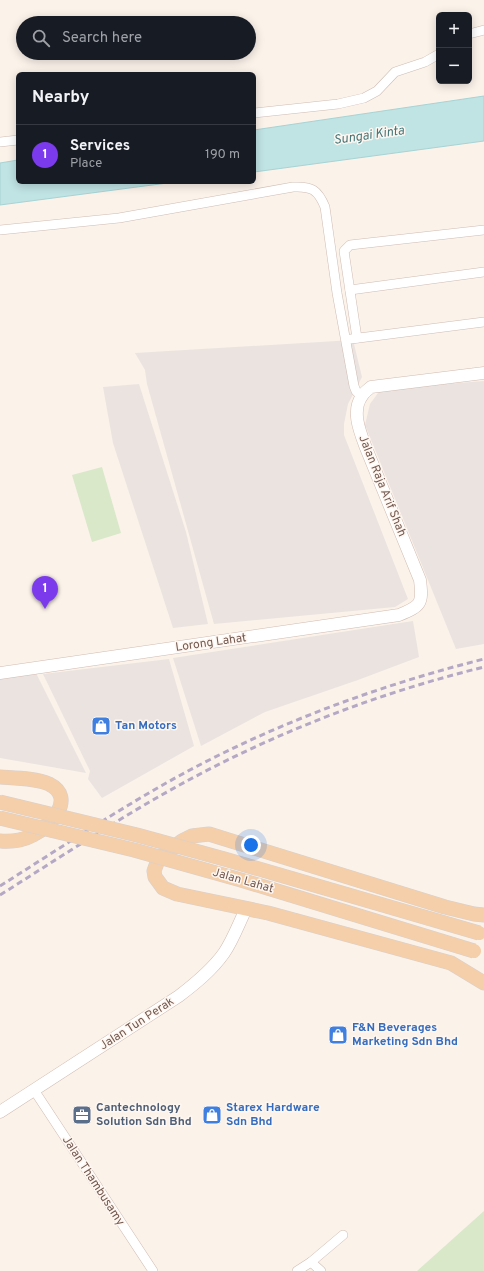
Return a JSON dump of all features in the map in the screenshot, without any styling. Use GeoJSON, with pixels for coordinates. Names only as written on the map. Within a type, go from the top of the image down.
{"type":"FeatureCollection","features":[{"type":"Feature","properties":{"kind":"main road"},"geometry":{"type":"LineString","coordinates":[[0,777],[49,784],[59,794],[61,801],[58,813],[54,818],[33,835],[16,842],[0,842]]}},
{"type":"Feature","properties":{"kind":"main road","name":"Jalan Lahat"},"geometry":{"type":"LineString","coordinates":[[0,802],[137,835],[481,934]]}},
{"type":"Feature","properties":{"kind":"main road","name":"Jalan Lahat"},"geometry":{"type":"LineString","coordinates":[[0,818],[149,854],[241,880],[479,953]]}},
{"type":"Feature","properties":{"kind":"main road"},"geometry":{"type":"LineString","coordinates":[[484,915],[445,907],[209,834],[198,834],[187,838],[169,850],[158,860],[156,865],[155,877],[163,888],[169,892],[246,908],[451,963],[484,983]]}},
{"type":"Feature","properties":{"kind":"street"},"geometry":{"type":"LineString","coordinates":[[472,33],[484,30]]}},
{"type":"Feature","properties":{"kind":"street"},"geometry":{"type":"LineString","coordinates":[[256,113],[338,104],[360,99],[376,91],[395,72],[425,62],[436,56]]}},
{"type":"Feature","properties":{"kind":"street"},"geometry":{"type":"LineString","coordinates":[[0,142],[16,140]]}},
{"type":"Feature","properties":{"kind":"street"},"geometry":{"type":"LineString","coordinates":[[0,230],[118,218],[293,187],[302,187],[313,190],[318,192],[325,206],[345,340],[356,391],[362,396],[372,387],[484,373]]}},
{"type":"Feature","properties":{"kind":"street"},"geometry":{"type":"LineString","coordinates":[[357,338],[344,251],[346,248],[350,245],[484,230]]}},
{"type":"Feature","properties":{"kind":"street"},"geometry":{"type":"LineString","coordinates":[[350,290],[484,272]]}},
{"type":"Feature","properties":{"kind":"street"},"geometry":{"type":"LineString","coordinates":[[345,340],[484,322]]}},
{"type":"Feature","properties":{"kind":"street","name":"Jalan Raja Arif Shah"},"geometry":{"type":"LineString","coordinates":[[362,396],[357,410],[358,428],[420,580],[422,597],[418,605]]}},
{"type":"Feature","properties":{"kind":"street","name":"Lorong Lahat"},"geometry":{"type":"LineString","coordinates":[[0,673],[398,615],[412,610],[418,605]]}},
{"type":"Feature","properties":{"kind":"street","name":"Jalan Tun Perak"},"geometry":{"type":"LineString","coordinates":[[0,1112],[179,996],[195,984],[211,970],[225,952],[246,908]]}},
{"type":"Feature","properties":{"kind":"street","name":"Jalan Thambusamy"},"geometry":{"type":"LineString","coordinates":[[34,1090],[153,1271]]}},
{"type":"Feature","properties":{"kind":"street"},"geometry":{"type":"LineString","coordinates":[[297,1271],[311,1262],[343,1235]]}},
{"type":"Feature","properties":{"kind":"street"},"geometry":{"type":"LineString","coordinates":[[311,1262],[321,1271]]}},
{"type":"Feature","properties":{"kind":"shaded area"},"geometry":{"type":"Polygon","coordinates":[[[353,340],[362,377],[348,404],[344,424],[344,435],[408,599],[395,607],[214,624],[147,384],[145,370],[135,353],[353,340]]]}},
{"type":"Feature","properties":{"kind":"shaded area"},"geometry":{"type":"Polygon","coordinates":[[[484,381],[484,644],[456,649],[365,425],[370,404],[381,389],[484,381]]]}},
{"type":"Feature","properties":{"kind":"shaded area"},"geometry":{"type":"Polygon","coordinates":[[[139,384],[186,532],[208,624],[173,628],[113,443],[103,387],[139,384]]]}},
{"type":"Feature","properties":{"kind":"shaded area"},"geometry":{"type":"Polygon","coordinates":[[[413,621],[419,657],[265,712],[201,746],[173,658],[413,621]]]}},
{"type":"Feature","properties":{"kind":"shaded area"},"geometry":{"type":"Polygon","coordinates":[[[169,659],[194,746],[102,798],[88,779],[90,771],[43,674],[169,659]]]}},
{"type":"Feature","properties":{"kind":"shaded area"},"geometry":{"type":"Polygon","coordinates":[[[36,673],[86,773],[0,758],[0,679],[36,673]]]}},
{"type":"Feature","properties":{"kind":"green space"},"geometry":{"type":"Polygon","coordinates":[[[102,467],[121,533],[92,542],[72,475],[102,467]]]}},
{"type":"Feature","properties":{"kind":"green space"},"geometry":{"type":"Polygon","coordinates":[[[484,1211],[484,1271],[417,1271],[484,1211]]]}},
{"type":"Feature","properties":{"kind":"water","name":"Sungai Kinta"},"geometry":{"type":"Polygon","coordinates":[[[484,96],[484,141],[256,172],[256,130],[484,96]]]}},
{"type":"Feature","properties":{"kind":"water"},"geometry":{"type":"Polygon","coordinates":[[[16,160],[16,184],[160,184],[0,205],[0,163],[16,160]]]}},
{"type":"Feature","properties":{"kind":"railway"},"geometry":{"type":"LineString","coordinates":[[0,886],[140,798],[188,771],[259,736],[296,720],[370,693],[408,680],[484,659]]}},
{"type":"Feature","properties":{"kind":"railway"},"geometry":{"type":"LineString","coordinates":[[0,895],[146,804],[243,753],[282,735],[361,704],[402,690],[484,667]]}},
{"type":"Feature","properties":{"kind":"place","name":"Services"},"geometry":{"type":"Point","coordinates":[45,609]}},
{"type":"Feature","properties":{"kind":"place","name":"Tan Motors"},"geometry":{"type":"Point","coordinates":[101,726]}},
{"type":"Feature","properties":{"kind":"place","name":"F&N Beverages Marketing Sdn Bhd"},"geometry":{"type":"Point","coordinates":[338,1035]}},
{"type":"Feature","properties":{"kind":"place","name":"Cantechnology Solution Sdn Bhd"},"geometry":{"type":"Point","coordinates":[82,1115]}},
{"type":"Feature","properties":{"kind":"place","name":"Starex Hardware Sdn Bhd"},"geometry":{"type":"Point","coordinates":[212,1115]}}]}
